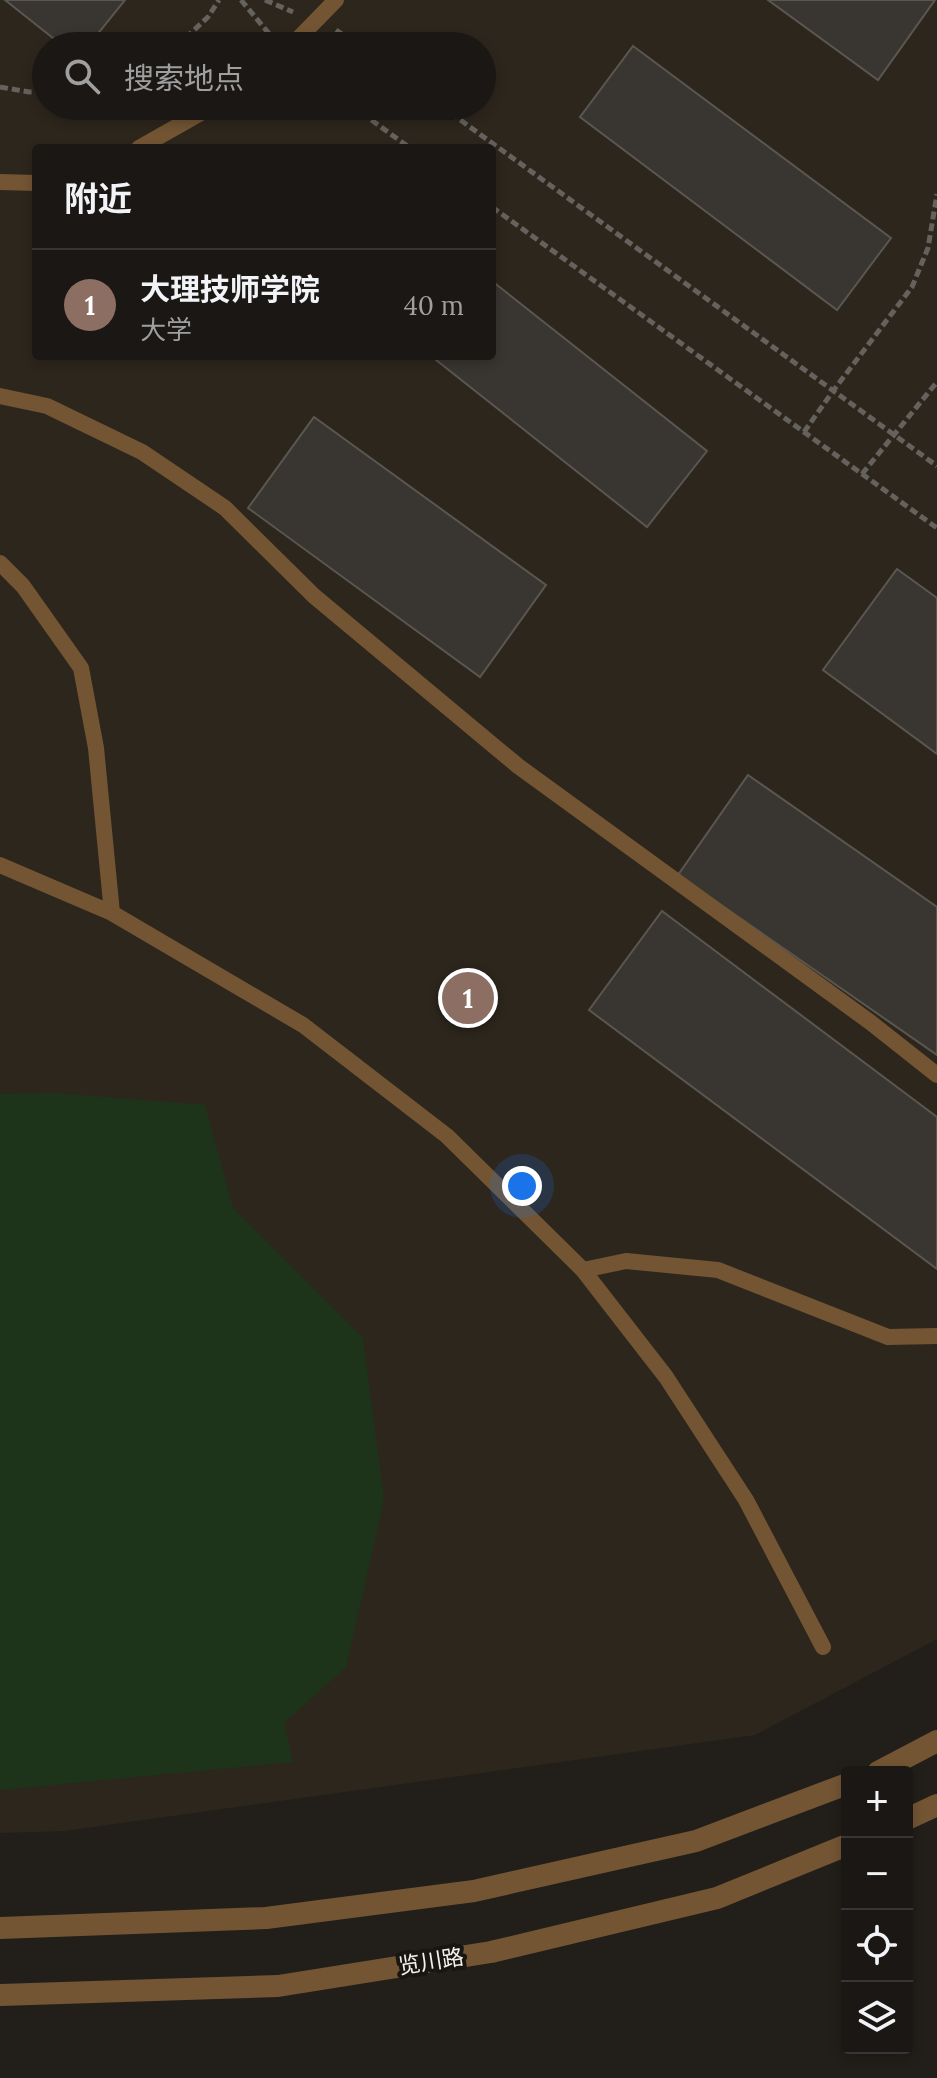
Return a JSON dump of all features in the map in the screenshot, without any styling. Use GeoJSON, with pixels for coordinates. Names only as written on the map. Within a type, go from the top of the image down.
{"type":"FeatureCollection","features":[{"type":"Feature","properties":{"kind":"street"},"geometry":{"type":"LineString","coordinates":[[889,1766],[937,1741]]}},
{"type":"Feature","properties":{"kind":"street"},"geometry":{"type":"LineString","coordinates":[[0,1928],[266,1918],[474,1891],[696,1841],[841,1786]]}},
{"type":"Feature","properties":{"kind":"street"},"geometry":{"type":"LineString","coordinates":[[913,1816],[937,1805]]}},
{"type":"Feature","properties":{"kind":"street","name":"览川路"},"geometry":{"type":"LineString","coordinates":[[0,1995],[278,1986],[491,1952],[717,1898],[841,1847]]}},
{"type":"Feature","properties":{"kind":"lane"},"geometry":{"type":"LineString","coordinates":[[305,32],[336,0]]}},
{"type":"Feature","properties":{"kind":"lane"},"geometry":{"type":"LineString","coordinates":[[146,144],[188,120]]}},
{"type":"Feature","properties":{"kind":"lane"},"geometry":{"type":"LineString","coordinates":[[0,182],[32,183]]}},
{"type":"Feature","properties":{"kind":"lane"},"geometry":{"type":"LineString","coordinates":[[0,396],[47,406],[142,452],[225,508],[314,596],[518,766],[870,1022],[937,1075]]}},
{"type":"Feature","properties":{"kind":"lane"},"geometry":{"type":"LineString","coordinates":[[0,563],[23,586],[81,668],[96,748],[112,913]]}},
{"type":"Feature","properties":{"kind":"lane"},"geometry":{"type":"LineString","coordinates":[[0,865],[112,913],[303,1025],[447,1136],[583,1270],[666,1377],[746,1500],[823,1647]]}},
{"type":"Feature","properties":{"kind":"lane"},"geometry":{"type":"LineString","coordinates":[[583,1270],[626,1261],[718,1270],[888,1337],[937,1336]]}},
{"type":"Feature","properties":{"kind":"path"},"geometry":{"type":"LineString","coordinates":[[192,32],[208,17],[219,0]]}},
{"type":"Feature","properties":{"kind":"path"},"geometry":{"type":"LineString","coordinates":[[241,0],[268,32]]}},
{"type":"Feature","properties":{"kind":"path"},"geometry":{"type":"LineString","coordinates":[[0,87],[32,92]]}},
{"type":"Feature","properties":{"kind":"path"},"geometry":{"type":"LineString","coordinates":[[371,120],[404,144]]}},
{"type":"Feature","properties":{"kind":"path"},"geometry":{"type":"LineString","coordinates":[[460,120],[493,144]]}},
{"type":"Feature","properties":{"kind":"path"},"geometry":{"type":"LineString","coordinates":[[496,146],[937,466]]}},
{"type":"Feature","properties":{"kind":"path"},"geometry":{"type":"LineString","coordinates":[[804,432],[912,287],[928,248],[937,194]]}},
{"type":"Feature","properties":{"kind":"path"},"geometry":{"type":"LineString","coordinates":[[496,210],[937,528]]}},
{"type":"Feature","properties":{"kind":"path"},"geometry":{"type":"LineString","coordinates":[[862,474],[937,382]]}},
{"type":"Feature","properties":{"kind":"shaded area"},"geometry":{"type":"Polygon","coordinates":[[[0,0],[937,0],[937,1639],[755,1735],[64,1831],[0,1833],[0,0]]]}},
{"type":"Feature","properties":{"kind":"green space"},"geometry":{"type":"Polygon","coordinates":[[[56,1093],[205,1105],[233,1208],[363,1338],[384,1500],[346,1667],[284,1723],[293,1762],[0,1790],[0,1094],[56,1093]]]}},
{"type":"Feature","properties":{"kind":"building"},"geometry":{"type":"Polygon","coordinates":[[[5,0],[125,0],[99,32],[45,32],[5,0]]]}},
{"type":"Feature","properties":{"kind":"building"},"geometry":{"type":"Polygon","coordinates":[[[768,0],[935,0],[878,80],[768,0]]]}},
{"type":"Feature","properties":{"kind":"building"},"geometry":{"type":"Polygon","coordinates":[[[633,46],[891,238],[837,310],[580,117],[633,46]]]}},
{"type":"Feature","properties":{"kind":"building"},"geometry":{"type":"Polygon","coordinates":[[[496,284],[707,451],[647,527],[436,360],[496,360],[496,284]]]}},
{"type":"Feature","properties":{"kind":"building"},"geometry":{"type":"Polygon","coordinates":[[[314,417],[546,585],[480,677],[248,508],[314,417]]]}},
{"type":"Feature","properties":{"kind":"building"},"geometry":{"type":"Polygon","coordinates":[[[897,569],[937,598],[937,754],[823,670],[897,569]]]}},
{"type":"Feature","properties":{"kind":"building"},"geometry":{"type":"Polygon","coordinates":[[[748,775],[937,907],[937,1055],[678,875],[748,775]]]}},
{"type":"Feature","properties":{"kind":"building"},"geometry":{"type":"Polygon","coordinates":[[[662,911],[937,1117],[937,1269],[589,1010],[662,911]]]}},
{"type":"Feature","properties":{"kind":"place","name":"大理技师学院"},"geometry":{"type":"Point","coordinates":[468,998]}}]}
